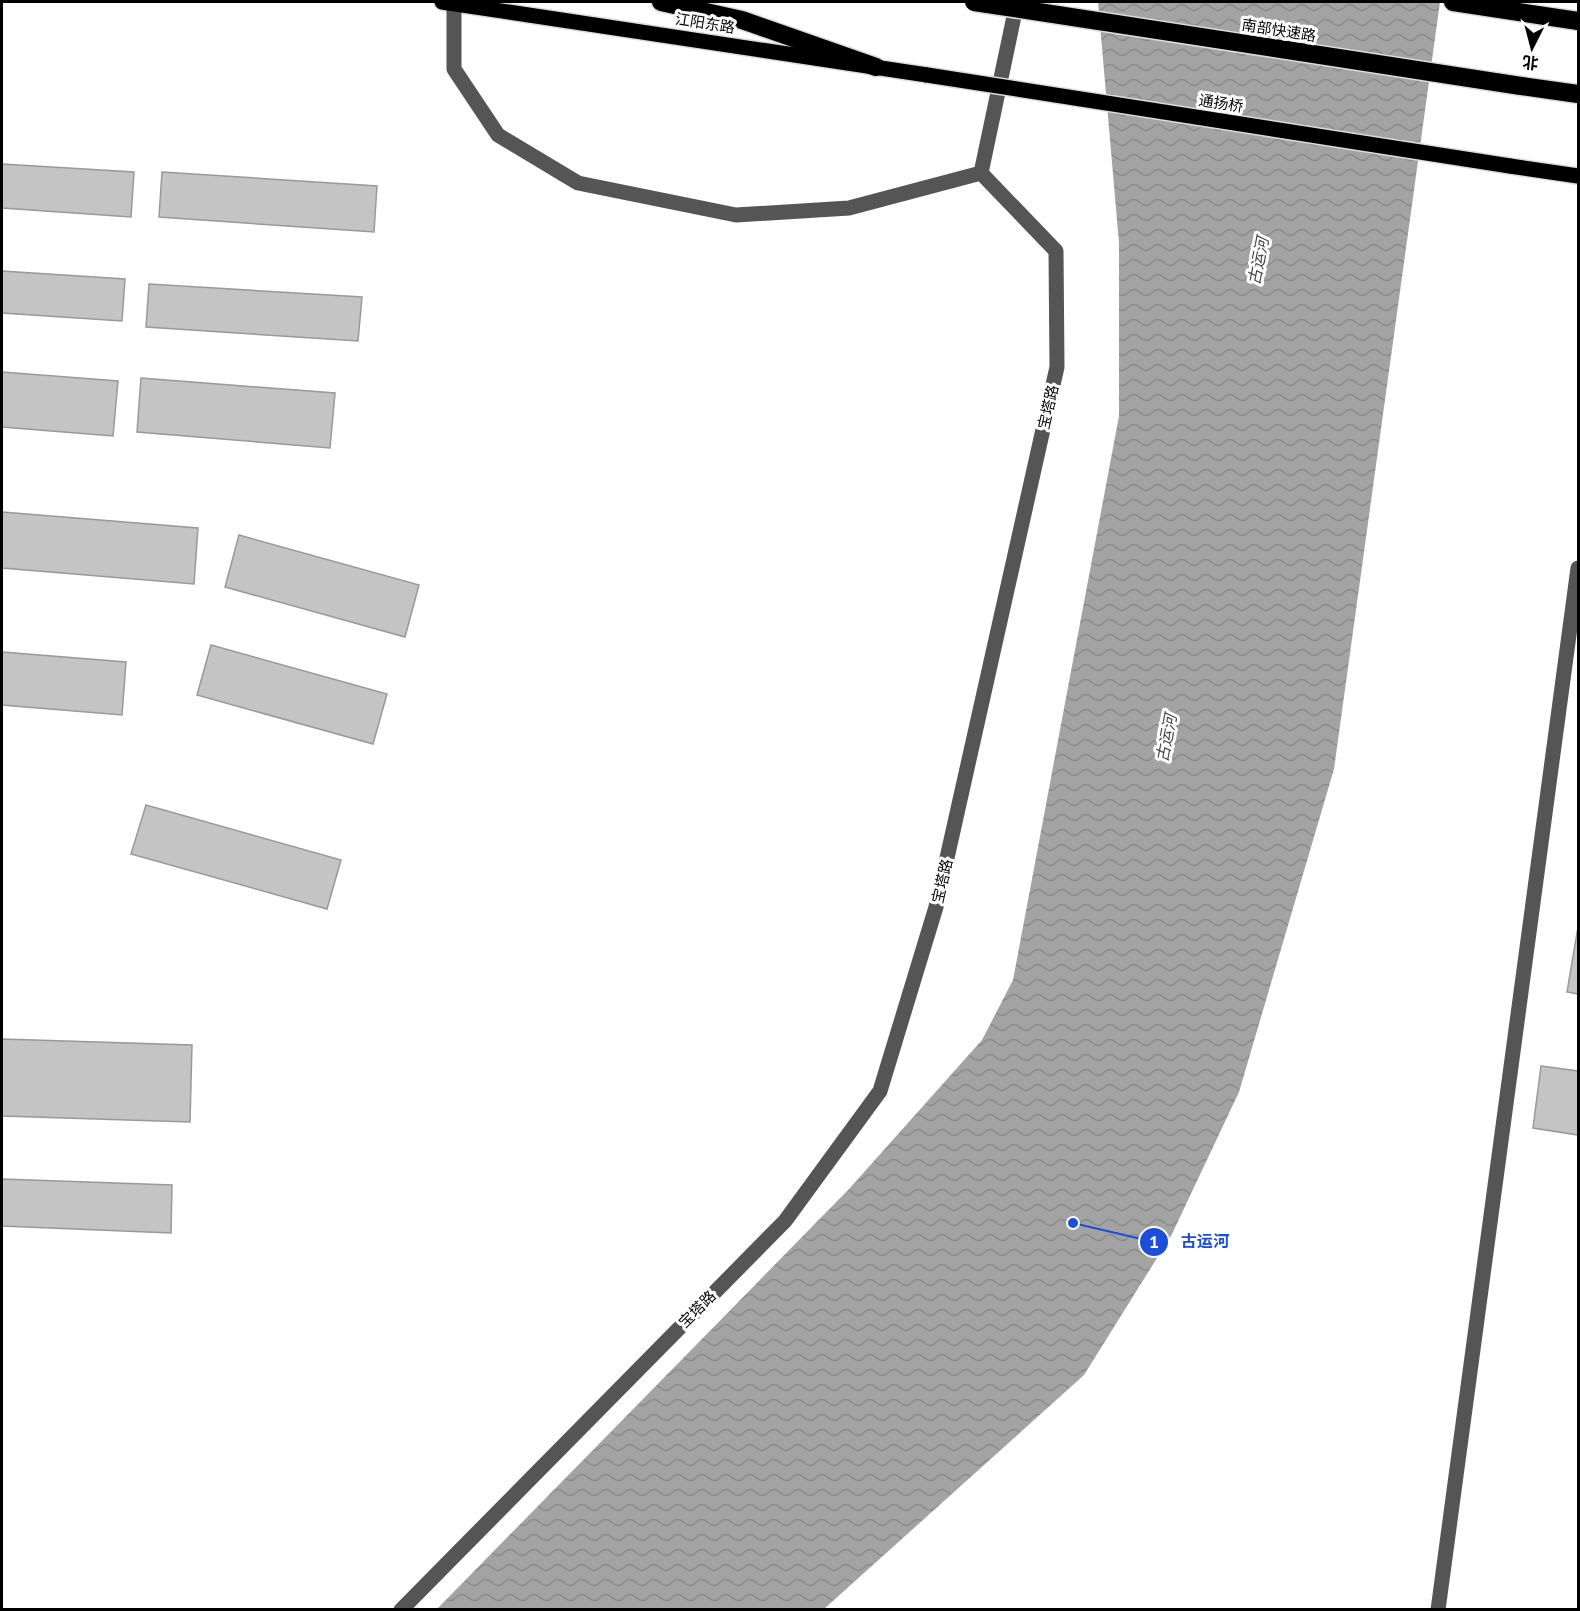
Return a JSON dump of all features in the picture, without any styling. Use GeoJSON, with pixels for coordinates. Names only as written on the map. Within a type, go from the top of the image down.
{"type":"FeatureCollection","features":[{"type":"Feature","properties":{"kind":"highway"},"geometry":{"type":"LineString","coordinates":[[661,2],[742,20],[876,67]]}},
{"type":"Feature","properties":{"kind":"highway","name":"南部快速路"},"geometry":{"type":"LineString","coordinates":[[974,2],[1578,94]]}},
{"type":"Feature","properties":{"kind":"highway"},"geometry":{"type":"LineString","coordinates":[[1454,2],[1578,21]]}},
{"type":"Feature","properties":{"kind":"main road","name":"江阳东路"},"geometry":{"type":"LineString","coordinates":[[448,3],[927,75]]}},
{"type":"Feature","properties":{"kind":"main road","name":"通扬桥"},"geometry":{"type":"LineString","coordinates":[[927,75],[1578,176]]}},
{"type":"Feature","properties":{"kind":"street"},"geometry":{"type":"LineString","coordinates":[[448,3],[454,69],[498,135],[578,183],[736,215],[849,208],[981,172],[1017,2]]}},
{"type":"Feature","properties":{"kind":"street","name":"宝塔路"},"geometry":{"type":"LineString","coordinates":[[400,1610],[785,1221],[880,1091],[936,907],[1057,367],[1056,251],[981,172]]}},
{"type":"Feature","properties":{"kind":"street"},"geometry":{"type":"LineString","coordinates":[[1438,1610],[1578,567]]}},
{"type":"Feature","properties":{"kind":"water"},"geometry":{"type":"Polygon","coordinates":[[[1098,2],[1440,2],[1334,769],[1239,1092],[1172,1234],[1084,1375],[824,1609],[436,1610],[849,1189],[982,1040],[1013,980],[1119,416],[1119,243],[1098,2]]]}},
{"type":"Feature","properties":{"kind":"building"},"geometry":{"type":"Polygon","coordinates":[[[2,164],[134,172],[131,217],[2,208],[2,164]]]}},
{"type":"Feature","properties":{"kind":"building"},"geometry":{"type":"Polygon","coordinates":[[[162,172],[377,186],[374,232],[159,217],[162,172]]]}},
{"type":"Feature","properties":{"kind":"building"},"geometry":{"type":"Polygon","coordinates":[[[2,271],[125,279],[122,321],[2,313],[2,271]]]}},
{"type":"Feature","properties":{"kind":"building"},"geometry":{"type":"Polygon","coordinates":[[[149,284],[362,297],[358,341],[146,327],[149,284]]]}},
{"type":"Feature","properties":{"kind":"building"},"geometry":{"type":"Polygon","coordinates":[[[2,372],[118,381],[113,436],[2,427],[2,372]]]}},
{"type":"Feature","properties":{"kind":"building"},"geometry":{"type":"Polygon","coordinates":[[[141,378],[335,393],[330,448],[137,432],[141,378]]]}},
{"type":"Feature","properties":{"kind":"building"},"geometry":{"type":"Polygon","coordinates":[[[2,512],[198,528],[194,584],[2,568],[2,512]]]}},
{"type":"Feature","properties":{"kind":"building"},"geometry":{"type":"Polygon","coordinates":[[[239,535],[419,585],[405,637],[225,587],[239,535]]]}},
{"type":"Feature","properties":{"kind":"building"},"geometry":{"type":"Polygon","coordinates":[[[211,645],[387,694],[373,744],[197,695],[211,645]]]}},
{"type":"Feature","properties":{"kind":"building"},"geometry":{"type":"Polygon","coordinates":[[[2,652],[126,662],[122,715],[2,705],[2,652]]]}},
{"type":"Feature","properties":{"kind":"building"},"geometry":{"type":"Polygon","coordinates":[[[146,805],[341,860],[327,909],[131,854],[146,805]]]}},
{"type":"Feature","properties":{"kind":"building"},"geometry":{"type":"Polygon","coordinates":[[[1578,927],[1578,994],[1567,992],[1578,927]]]}},
{"type":"Feature","properties":{"kind":"building"},"geometry":{"type":"Polygon","coordinates":[[[2,1039],[192,1045],[190,1122],[2,1116],[2,1039]]]}},
{"type":"Feature","properties":{"kind":"building"},"geometry":{"type":"Polygon","coordinates":[[[1541,1066],[1578,1071],[1578,1135],[1533,1128],[1541,1066]]]}},
{"type":"Feature","properties":{"kind":"building"},"geometry":{"type":"Polygon","coordinates":[[[2,1179],[172,1185],[171,1233],[2,1226],[2,1179]]]}},
{"type":"Feature","properties":{"kind":"place","name":"古运河"},"geometry":{"type":"Point","coordinates":[1073,1223]}}]}
